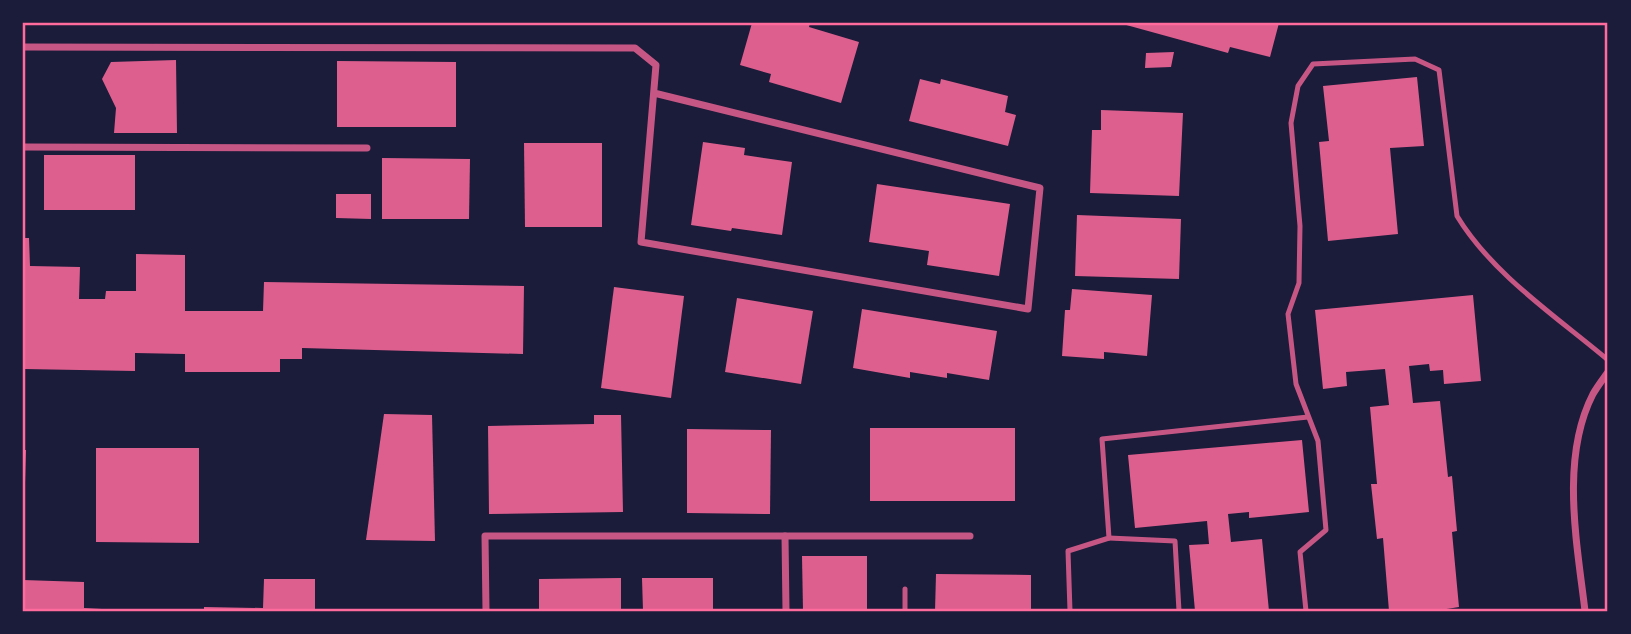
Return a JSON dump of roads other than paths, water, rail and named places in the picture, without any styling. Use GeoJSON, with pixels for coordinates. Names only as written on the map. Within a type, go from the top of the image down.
{"type":"FeatureCollection","features":[{"type":"Feature","properties":{"kind":"street"},"geometry":{"type":"LineString","coordinates":[[23,47],[635,48],[656,65],[641,242],[1028,309],[1040,188],[654,93]]}},
{"type":"Feature","properties":{"kind":"street"},"geometry":{"type":"LineString","coordinates":[[23,147],[367,148]]}},
{"type":"Feature","properties":{"kind":"street"},"geometry":{"type":"LineString","coordinates":[[1585,611],[1572,505],[1578,440],[1593,395],[1608,372]]}},
{"type":"Feature","properties":{"kind":"street"},"geometry":{"type":"LineString","coordinates":[[486,611],[485,536],[970,536]]}},
{"type":"Feature","properties":{"kind":"street"},"geometry":{"type":"LineString","coordinates":[[785,536],[786,611]]}},
{"type":"Feature","properties":{"kind":"lane"},"geometry":{"type":"LineString","coordinates":[[1306,611],[1300,552],[1326,530],[1318,441],[1296,384],[1288,314],[1298,283],[1300,226],[1291,123],[1298,86],[1313,64],[1415,59],[1439,70],[1457,216],[1468,234],[1496,266],[1608,360]]}},
{"type":"Feature","properties":{"kind":"lane"},"geometry":{"type":"LineString","coordinates":[[1109,538],[1102,439],[1308,417]]}},
{"type":"Feature","properties":{"kind":"lane"},"geometry":{"type":"LineString","coordinates":[[1070,611],[1068,551],[1109,538],[1174,541],[1179,611]]}},
{"type":"Feature","properties":{"kind":"lane"},"geometry":{"type":"LineString","coordinates":[[905,589],[905,611]]}}]}
